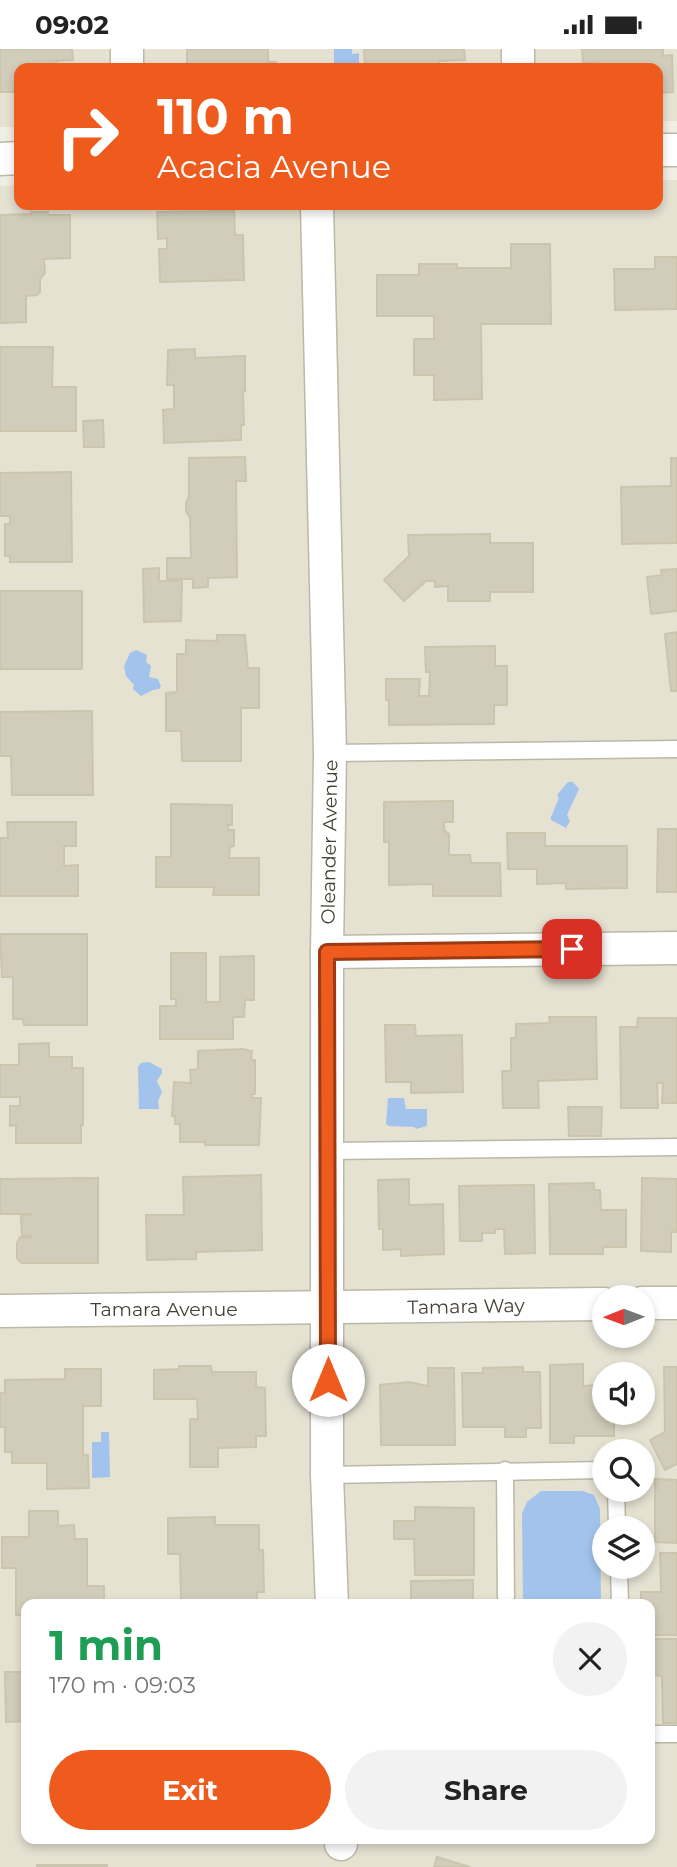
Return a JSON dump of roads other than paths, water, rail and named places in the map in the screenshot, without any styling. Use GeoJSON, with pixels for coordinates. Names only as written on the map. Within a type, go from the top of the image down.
{"type":"FeatureCollection","features":[{"type":"Feature","properties":{"kind":"street","name":"Oleander Avenue"},"geometry":{"type":"LineString","coordinates":[[317,210],[330,753],[327,952],[327,1475],[332,1599]]}},
{"type":"Feature","properties":{"kind":"street"},"geometry":{"type":"LineString","coordinates":[[327,952],[677,948]]}},
{"type":"Feature","properties":{"kind":"street"},"geometry":{"type":"LineString","coordinates":[[655,1303],[677,1303]]}},
{"type":"Feature","properties":{"kind":"street","name":"Tamara Way"},"geometry":{"type":"LineString","coordinates":[[329,1308],[592,1304]]}},
{"type":"Feature","properties":{"kind":"street","name":"Tamara Avenue"},"geometry":{"type":"LineString","coordinates":[[0,1311],[329,1308]]}},
{"type":"Feature","properties":{"kind":"lane"},"geometry":{"type":"LineString","coordinates":[[330,753],[677,749]]}},
{"type":"Feature","properties":{"kind":"lane"},"geometry":{"type":"LineString","coordinates":[[327,1151],[677,1147]]}},
{"type":"Feature","properties":{"kind":"lane"},"geometry":{"type":"LineString","coordinates":[[505,1470],[506,1599]]}},
{"type":"Feature","properties":{"kind":"lane"},"geometry":{"type":"LineString","coordinates":[[327,1475],[592,1470]]}},
{"type":"Feature","properties":{"kind":"lane"},"geometry":{"type":"LineString","coordinates":[[619,1579],[620,1599]]}},
{"type":"Feature","properties":{"kind":"lane"},"geometry":{"type":"LineString","coordinates":[[655,1734],[677,1734]]}},
{"type":"Feature","properties":{"kind":"water"},"geometry":{"type":"Polygon","coordinates":[[[334,49],[352,49],[352,54],[359,53],[359,63],[334,63],[334,49]]]}},
{"type":"Feature","properties":{"kind":"water"},"geometry":{"type":"Polygon","coordinates":[[[136,650],[147,655],[146,662],[151,666],[149,677],[158,679],[161,686],[141,696],[133,689],[134,685],[126,676],[124,666],[130,653],[136,650]]]}},
{"type":"Feature","properties":{"kind":"water"},"geometry":{"type":"Polygon","coordinates":[[[568,782],[573,782],[579,789],[567,815],[570,821],[566,828],[551,820],[551,817],[559,798],[557,795],[568,782]]]}},
{"type":"Feature","properties":{"kind":"water"},"geometry":{"type":"Polygon","coordinates":[[[149,1062],[162,1069],[157,1081],[162,1092],[158,1101],[159,1109],[139,1109],[138,1067],[141,1063],[149,1062]]]}},
{"type":"Feature","properties":{"kind":"water"},"geometry":{"type":"Polygon","coordinates":[[[388,1098],[404,1098],[406,1109],[427,1109],[427,1126],[416,1129],[386,1124],[388,1098]]]}},
{"type":"Feature","properties":{"kind":"water"},"geometry":{"type":"Polygon","coordinates":[[[101,1432],[109,1432],[110,1477],[92,1478],[92,1442],[101,1442],[101,1432]]]}},
{"type":"Feature","properties":{"kind":"water"},"geometry":{"type":"Polygon","coordinates":[[[541,1491],[583,1491],[592,1494],[592,1502],[597,1502],[600,1516],[592,1516],[592,1579],[601,1579],[601,1599],[523,1599],[522,1514],[527,1502],[541,1491]]]}}]}
